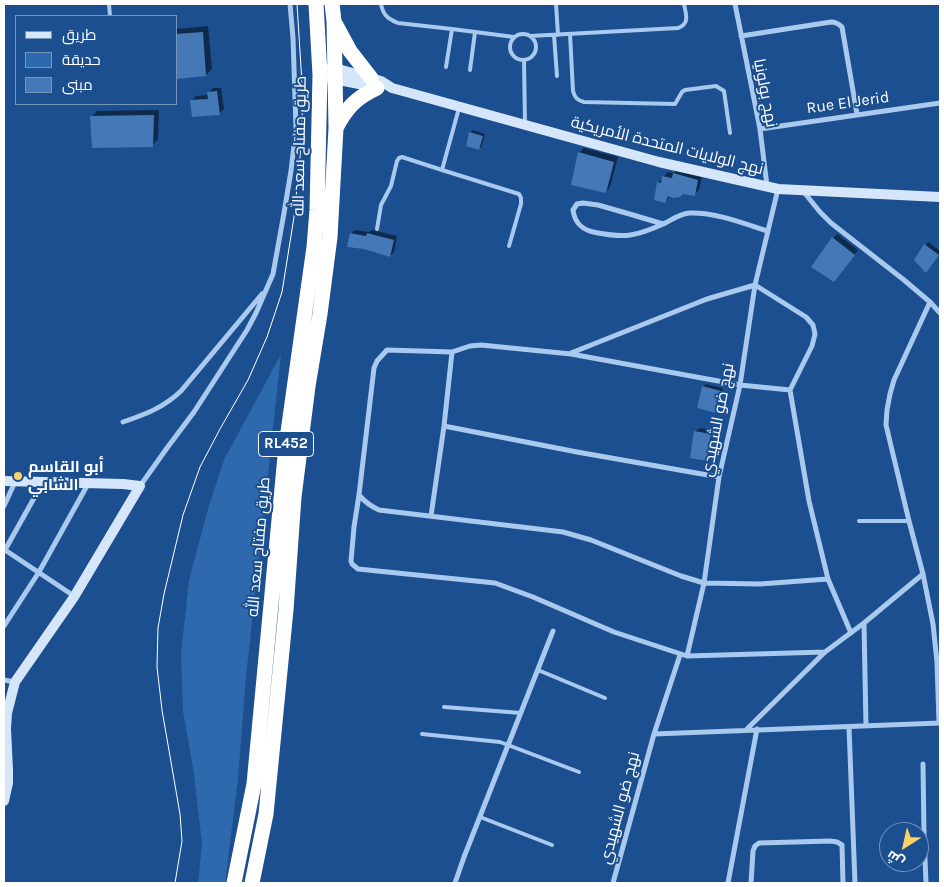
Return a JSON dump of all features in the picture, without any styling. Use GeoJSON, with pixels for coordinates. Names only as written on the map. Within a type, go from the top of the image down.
{"type":"FeatureCollection","features":[{"type":"Feature","properties":{"kind":"highway","name":"طريق مفتاح سعد الله"},"geometry":{"type":"LineString","coordinates":[[252,883],[266,814],[286,610],[294,497],[330,236],[336,128],[316,4]]}},
{"type":"Feature","properties":{"kind":"highway","name":"طريق مفتاح سعد الله"},"geometry":{"type":"LineString","coordinates":[[234,883],[254,784],[286,446],[314,247],[327,72],[334,21],[332,4]]}},
{"type":"Feature","properties":{"kind":"highway"},"geometry":{"type":"LineString","coordinates":[[334,21],[350,51],[374,83],[352,103],[336,128]]}},
{"type":"Feature","properties":{"kind":"street"},"geometry":{"type":"LineString","coordinates":[[4,801],[8,783],[6,714],[15,682],[74,597],[140,486],[194,412],[234,351],[256,313],[273,274],[291,171],[296,128],[290,4]]}},
{"type":"Feature","properties":{"kind":"street","name":"نهج بولونيا"},"geometry":{"type":"LineString","coordinates":[[734,4],[760,129],[767,187]]}},
{"type":"Feature","properties":{"kind":"street"},"geometry":{"type":"LineString","coordinates":[[741,36],[836,22],[842,27],[857,114]]}},
{"type":"Feature","properties":{"kind":"street","name":"نهج الولايات المتحدة الأمريكية"},"geometry":{"type":"LineString","coordinates":[[327,72],[459,106],[658,162],[767,187],[802,191],[940,197]]}},
{"type":"Feature","properties":{"kind":"street","name":"Rue El Jerid"},"geometry":{"type":"LineString","coordinates":[[760,129],[940,103]]}},
{"type":"Feature","properties":{"kind":"street","name":"نهج ضو الشهيدي"},"geometry":{"type":"LineString","coordinates":[[686,656],[704,583],[719,476],[740,385],[755,285],[778,189]]}},
{"type":"Feature","properties":{"kind":"street"},"geometry":{"type":"LineString","coordinates":[[802,191],[831,223],[904,280],[940,313]]}},
{"type":"Feature","properties":{"kind":"street"},"geometry":{"type":"LineString","coordinates":[[662,224],[598,205],[580,203],[573,210],[574,219],[588,232],[614,236],[635,235],[662,224],[676,216],[688,213],[736,221],[768,231]]}},
{"type":"Feature","properties":{"kind":"street"},"geometry":{"type":"LineString","coordinates":[[571,354],[707,299],[755,285],[806,317],[813,325],[815,334],[812,346],[790,390],[809,501],[828,579],[852,633]]}},
{"type":"Feature","properties":{"kind":"street"},"geometry":{"type":"LineString","coordinates":[[123,422],[160,408],[172,400],[267,288]]}},
{"type":"Feature","properties":{"kind":"street"},"geometry":{"type":"LineString","coordinates":[[654,734],[940,723],[934,624],[886,425],[887,410],[894,380],[930,302]]}},
{"type":"Feature","properties":{"kind":"street"},"geometry":{"type":"LineString","coordinates":[[790,390],[740,385],[571,354],[481,346],[470,346],[452,352],[386,350],[374,368],[354,527],[352,564],[358,569],[495,583],[533,597],[614,632],[680,655],[825,652]]}},
{"type":"Feature","properties":{"kind":"street"},"geometry":{"type":"LineString","coordinates":[[431,516],[452,352]]}},
{"type":"Feature","properties":{"kind":"street"},"geometry":{"type":"LineString","coordinates":[[444,426],[577,452],[719,476]]}},
{"type":"Feature","properties":{"kind":"street"},"geometry":{"type":"LineString","coordinates":[[4,481],[140,486]]}},
{"type":"Feature","properties":{"kind":"street"},"geometry":{"type":"LineString","coordinates":[[4,506],[15,481]]}},
{"type":"Feature","properties":{"kind":"street"},"geometry":{"type":"LineString","coordinates":[[43,481],[4,550],[74,597]]}},
{"type":"Feature","properties":{"kind":"street"},"geometry":{"type":"LineString","coordinates":[[4,626],[39,572],[88,484]]}},
{"type":"Feature","properties":{"kind":"street"},"geometry":{"type":"LineString","coordinates":[[359,495],[364,502],[379,510],[575,534],[681,576],[704,583],[760,584],[828,579]]}},
{"type":"Feature","properties":{"kind":"street"},"geometry":{"type":"LineString","coordinates":[[747,730],[825,652],[852,633],[923,574]]}},
{"type":"Feature","properties":{"kind":"street"},"geometry":{"type":"LineString","coordinates":[[864,623],[866,726]]}},
{"type":"Feature","properties":{"kind":"street"},"geometry":{"type":"LineString","coordinates":[[455,883],[554,631]]}},
{"type":"Feature","properties":{"kind":"street","name":"نهج ضو الشهيدي"},"geometry":{"type":"LineString","coordinates":[[613,883],[654,734],[680,655]]}},
{"type":"Feature","properties":{"kind":"street"},"geometry":{"type":"LineString","coordinates":[[4,680],[15,682]]}},
{"type":"Feature","properties":{"kind":"street"},"geometry":{"type":"LineString","coordinates":[[849,727],[856,883]]}},
{"type":"Feature","properties":{"kind":"street"},"geometry":{"type":"LineString","coordinates":[[728,883],[757,729]]}},
{"type":"Feature","properties":{"kind":"street"},"geometry":{"type":"LineString","coordinates":[[923,764],[926,883]]}},
{"type":"Feature","properties":{"kind":"street"},"geometry":{"type":"LineString","coordinates":[[751,883],[753,851],[755,846],[760,843],[830,841],[842,845],[843,883]]}},
{"type":"Feature","properties":{"kind":"lane"},"geometry":{"type":"LineString","coordinates":[[381,4],[382,11],[386,17],[398,23],[514,37],[522,34],[530,36],[678,28],[683,26],[687,20],[684,4]]}},
{"type":"Feature","properties":{"kind":"lane"},"geometry":{"type":"LineString","coordinates":[[556,4],[557,76]]}},
{"type":"Feature","properties":{"kind":"lane"},"geometry":{"type":"LineString","coordinates":[[446,67],[452,29]]}},
{"type":"Feature","properties":{"kind":"lane"},"geometry":{"type":"LineString","coordinates":[[470,70],[475,32]]}},
{"type":"Feature","properties":{"kind":"lane"},"geometry":{"type":"LineString","coordinates":[[570,34],[575,98],[584,102],[675,104],[685,90],[716,86],[724,91],[730,133]]}},
{"type":"Feature","properties":{"kind":"lane"},"geometry":{"type":"LineString","coordinates":[[514,37],[510,45],[512,54],[524,60],[534,53],[536,44],[530,36]]}},
{"type":"Feature","properties":{"kind":"lane"},"geometry":{"type":"LineString","coordinates":[[524,60],[525,124]]}},
{"type":"Feature","properties":{"kind":"lane"},"geometry":{"type":"LineString","coordinates":[[442,170],[459,106]]}},
{"type":"Feature","properties":{"kind":"lane"},"geometry":{"type":"LineString","coordinates":[[376,229],[381,205],[391,186],[397,161],[402,157],[519,194],[521,204],[509,246]]}},
{"type":"Feature","properties":{"kind":"lane"},"geometry":{"type":"LineString","coordinates":[[859,521],[908,521]]}},
{"type":"Feature","properties":{"kind":"lane"},"geometry":{"type":"LineString","coordinates":[[538,670],[605,698]]}},
{"type":"Feature","properties":{"kind":"lane"},"geometry":{"type":"LineString","coordinates":[[444,706],[521,714]]}},
{"type":"Feature","properties":{"kind":"lane"},"geometry":{"type":"LineString","coordinates":[[422,734],[500,742],[579,772]]}},
{"type":"Feature","properties":{"kind":"lane"},"geometry":{"type":"LineString","coordinates":[[480,817],[552,845]]}},
{"type":"Feature","properties":{"kind":"green space"},"geometry":{"type":"Polygon","coordinates":[[[281,354],[246,677],[238,779],[225,883],[198,883],[202,843],[193,767],[183,711],[181,653],[189,580],[208,509],[224,460],[281,354]]]}},
{"type":"Feature","properties":{"kind":"building"},"geometry":{"type":"Polygon","coordinates":[[[203,32],[206,76],[178,79],[178,34],[203,32]]]}},
{"type":"Feature","properties":{"kind":"building"},"geometry":{"type":"Polygon","coordinates":[[[217,91],[220,115],[192,117],[190,100],[208,99],[207,92],[217,91]]]}},
{"type":"Feature","properties":{"kind":"building"},"geometry":{"type":"Polygon","coordinates":[[[154,115],[153,147],[92,148],[90,116],[154,115]]]}},
{"type":"Feature","properties":{"kind":"building"},"geometry":{"type":"Polygon","coordinates":[[[469,132],[483,136],[479,150],[466,146],[469,132]]]}},
{"type":"Feature","properties":{"kind":"building"},"geometry":{"type":"Polygon","coordinates":[[[578,152],[614,162],[606,193],[571,185],[578,152]]]}},
{"type":"Feature","properties":{"kind":"building"},"geometry":{"type":"Polygon","coordinates":[[[673,173],[698,180],[695,196],[683,194],[680,197],[674,198],[668,196],[665,203],[654,200],[657,182],[661,183],[662,176],[672,178],[673,173]]]}},
{"type":"Feature","properties":{"kind":"building"},"geometry":{"type":"Polygon","coordinates":[[[350,233],[366,236],[367,233],[394,240],[390,257],[364,249],[347,247],[350,233]]]}},
{"type":"Feature","properties":{"kind":"building"},"geometry":{"type":"Polygon","coordinates":[[[832,237],[855,255],[834,282],[811,267],[832,237]]]}},
{"type":"Feature","properties":{"kind":"building"},"geometry":{"type":"Polygon","coordinates":[[[924,244],[939,255],[926,273],[914,260],[924,244]]]}},
{"type":"Feature","properties":{"kind":"building"},"geometry":{"type":"Polygon","coordinates":[[[702,386],[721,391],[716,413],[697,408],[702,386]]]}},
{"type":"Feature","properties":{"kind":"building"},"geometry":{"type":"Polygon","coordinates":[[[694,431],[711,434],[707,461],[690,458],[694,431]]]}},
{"type":"Feature","properties":{"kind":"tram line"},"geometry":{"type":"LineString","coordinates":[[175,883],[182,841],[180,814],[162,710],[157,667],[158,628],[183,515],[200,467],[248,380],[267,337],[282,292],[294,217],[300,158],[303,99],[297,4]]}},
{"type":"Feature","properties":{"kind":"place","name":"أبو القاسم الشابي"},"geometry":{"type":"Point","coordinates":[18,476]}}]}
